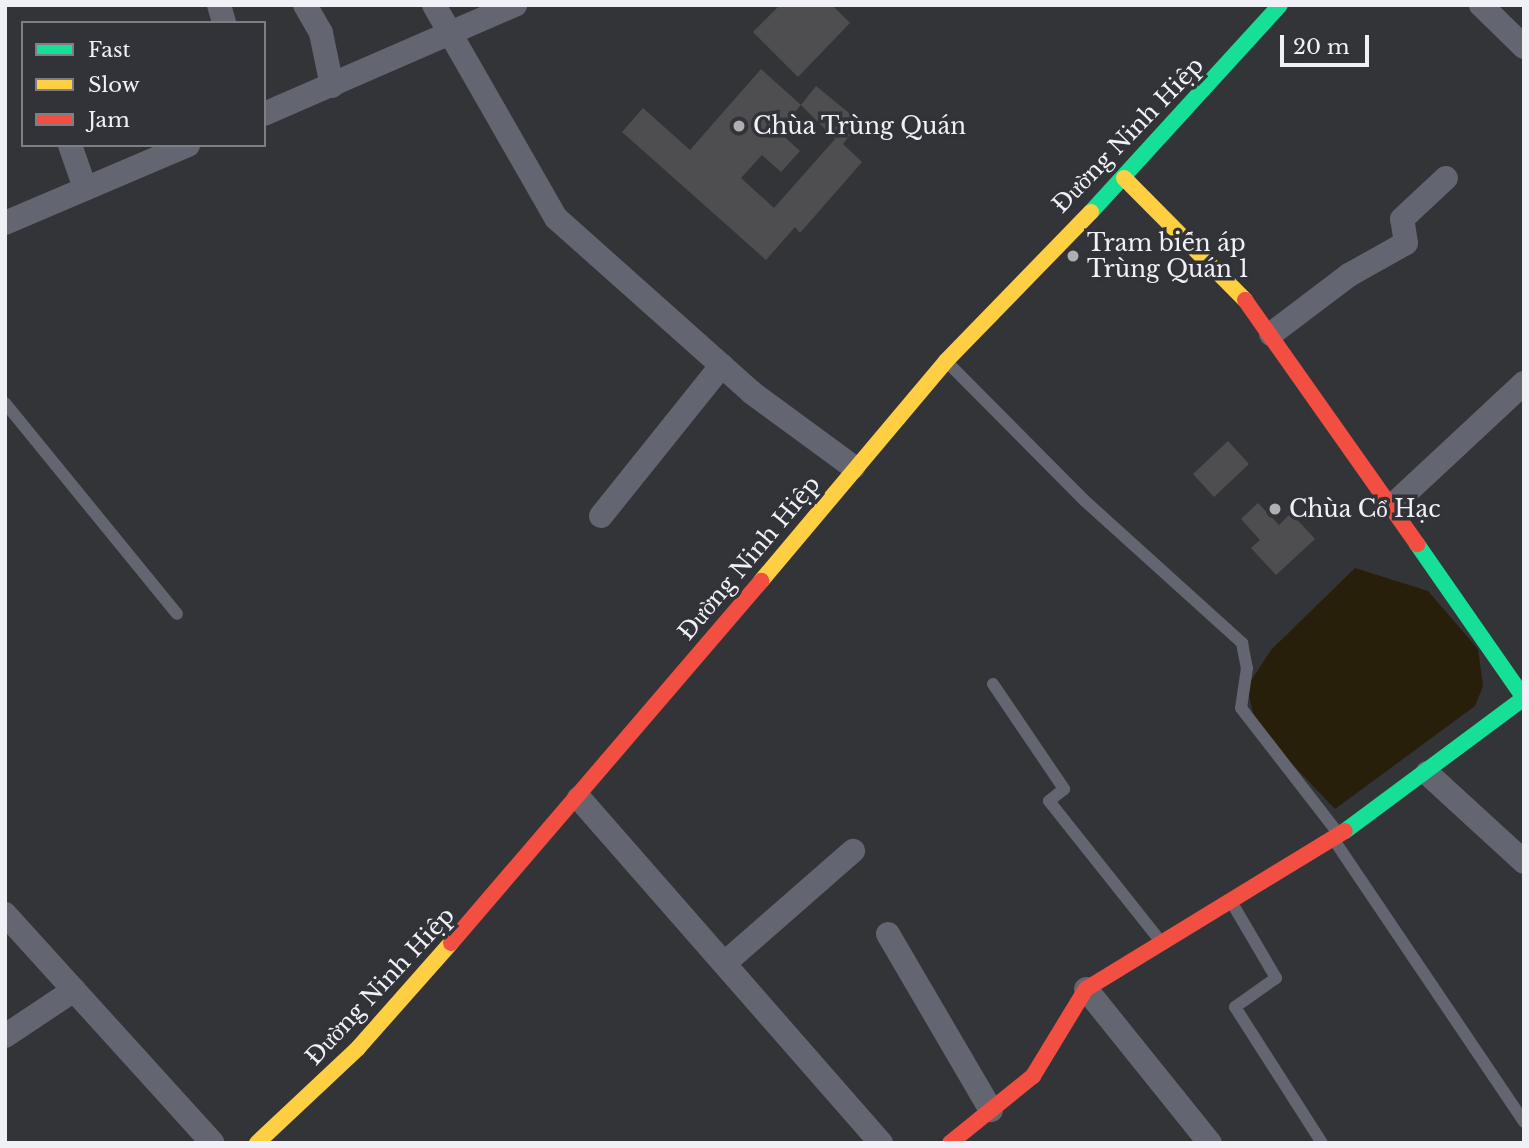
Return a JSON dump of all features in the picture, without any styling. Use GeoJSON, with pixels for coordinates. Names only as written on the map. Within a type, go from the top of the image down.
{"type":"FeatureCollection","features":[{"type":"Feature","properties":{"kind":"main road","name":"Đường Ninh Hiệp"},"geometry":{"type":"LineString","coordinates":[[257,1143],[358,1048],[579,798],[853,467],[946,361],[1124,178],[1280,5]]}},
{"type":"Feature","properties":{"kind":"main road"},"geometry":{"type":"LineString","coordinates":[[950,1143],[1032,1076],[1086,989],[1335,835],[1427,773],[1524,698],[1393,505],[1271,334],[1232,284],[1124,178]]}},
{"type":"Feature","properties":{"kind":"street"},"geometry":{"type":"LineString","coordinates":[[306,5],[321,33],[332,86]]}},
{"type":"Feature","properties":{"kind":"street"},"geometry":{"type":"LineString","coordinates":[[434,5],[447,37],[556,218],[722,365],[853,467]]}},
{"type":"Feature","properties":{"kind":"street"},"geometry":{"type":"LineString","coordinates":[[266,113],[447,37],[515,5]]}},
{"type":"Feature","properties":{"kind":"street"},"geometry":{"type":"LineString","coordinates":[[1481,5],[1524,47]]}},
{"type":"Feature","properties":{"kind":"street"},"geometry":{"type":"LineString","coordinates":[[71,147],[85,188]]}},
{"type":"Feature","properties":{"kind":"street"},"geometry":{"type":"LineString","coordinates":[[5,223],[183,147]]}},
{"type":"Feature","properties":{"kind":"street"},"geometry":{"type":"LineString","coordinates":[[1271,334],[1349,275],[1406,243],[1402,219],[1446,178]]}},
{"type":"Feature","properties":{"kind":"street"},"geometry":{"type":"LineString","coordinates":[[601,516],[722,365]]}},
{"type":"Feature","properties":{"kind":"street"},"geometry":{"type":"LineString","coordinates":[[1393,505],[1524,383]]}},
{"type":"Feature","properties":{"kind":"street"},"geometry":{"type":"LineString","coordinates":[[1427,773],[1524,862]]}},
{"type":"Feature","properties":{"kind":"street"},"geometry":{"type":"LineString","coordinates":[[579,798],[726,962],[881,1143]]}},
{"type":"Feature","properties":{"kind":"street"},"geometry":{"type":"LineString","coordinates":[[726,962],[853,851]]}},
{"type":"Feature","properties":{"kind":"street"},"geometry":{"type":"LineString","coordinates":[[5,914],[213,1143]]}},
{"type":"Feature","properties":{"kind":"street"},"geometry":{"type":"LineString","coordinates":[[888,934],[991,1110]]}},
{"type":"Feature","properties":{"kind":"street"},"geometry":{"type":"LineString","coordinates":[[1086,989],[1210,1143]]}},
{"type":"Feature","properties":{"kind":"street"},"geometry":{"type":"LineString","coordinates":[[5,1036],[74,990]]}},
{"type":"Feature","properties":{"kind":"lane"},"geometry":{"type":"LineString","coordinates":[[946,361],[1085,501],[1242,643],[1247,668],[1241,708],[1335,835],[1524,1122]]}},
{"type":"Feature","properties":{"kind":"lane"},"geometry":{"type":"LineString","coordinates":[[5,403],[177,614]]}},
{"type":"Feature","properties":{"kind":"lane"},"geometry":{"type":"LineString","coordinates":[[993,684],[1064,789],[1049,801],[1161,942]]}},
{"type":"Feature","properties":{"kind":"lane"},"geometry":{"type":"LineString","coordinates":[[1230,900],[1276,978],[1236,1007],[1322,1143]]}},
{"type":"Feature","properties":{"kind":"shaded area"},"geometry":{"type":"Polygon","coordinates":[[[1355,568],[1428,591],[1478,649],[1483,686],[1475,706],[1335,809],[1256,726],[1247,687],[1271,650],[1355,568]]]}},
{"type":"Feature","properties":{"kind":"building"},"geometry":{"type":"Polygon","coordinates":[[[780,5],[832,5],[850,23],[798,77],[753,32],[780,5]]]}},
{"type":"Feature","properties":{"kind":"building"},"geometry":{"type":"Polygon","coordinates":[[[761,69],[801,105],[816,86],[860,122],[843,144],[862,162],[800,233],[795,227],[766,260],[622,132],[643,108],[690,150],[761,69]],[[801,105],[778,131],[800,151],[781,172],[762,155],[741,178],[774,208],[835,139],[801,105]]]}},
{"type":"Feature","properties":{"kind":"building"},"geometry":{"type":"Polygon","coordinates":[[[1228,441],[1249,464],[1214,497],[1193,474],[1228,441]]]}},
{"type":"Feature","properties":{"kind":"building"},"geometry":{"type":"Polygon","coordinates":[[[1258,503],[1279,525],[1291,513],[1315,539],[1276,575],[1251,548],[1260,540],[1241,519],[1258,503]]]}},
{"type":"Feature","properties":{"kind":"traffic: fast"},"geometry":{"type":"LineString","coordinates":[[1091,212],[1280,5]]}},
{"type":"Feature","properties":{"kind":"traffic: fast"},"geometry":{"type":"LineString","coordinates":[[1345,831],[1524,698],[1417,544]]}},
{"type":"Feature","properties":{"kind":"traffic: slow"},"geometry":{"type":"LineString","coordinates":[[1124,178],[1245,300]]}},
{"type":"Feature","properties":{"kind":"traffic: slow"},"geometry":{"type":"LineString","coordinates":[[761,581],[946,361],[1091,212]]}},
{"type":"Feature","properties":{"kind":"traffic: slow"},"geometry":{"type":"LineString","coordinates":[[257,1143],[358,1048],[451,943]]}},
{"type":"Feature","properties":{"kind":"traffic: jam"},"geometry":{"type":"LineString","coordinates":[[1245,300],[1417,544]]}},
{"type":"Feature","properties":{"kind":"traffic: jam"},"geometry":{"type":"LineString","coordinates":[[451,943],[761,581]]}},
{"type":"Feature","properties":{"kind":"traffic: jam"},"geometry":{"type":"LineString","coordinates":[[950,1143],[1033,1076],[1086,989],[1345,831]]}},
{"type":"Feature","properties":{"kind":"place","name":"Chùa Trùng Quán"},"geometry":{"type":"Point","coordinates":[739,126]}},
{"type":"Feature","properties":{"kind":"place","name":"Trạm biến áp Trùng Quán 1"},"geometry":{"type":"Point","coordinates":[1073,256]}},
{"type":"Feature","properties":{"kind":"place","name":"Chùa Cổ Hạc"},"geometry":{"type":"Point","coordinates":[1275,509]}}]}
